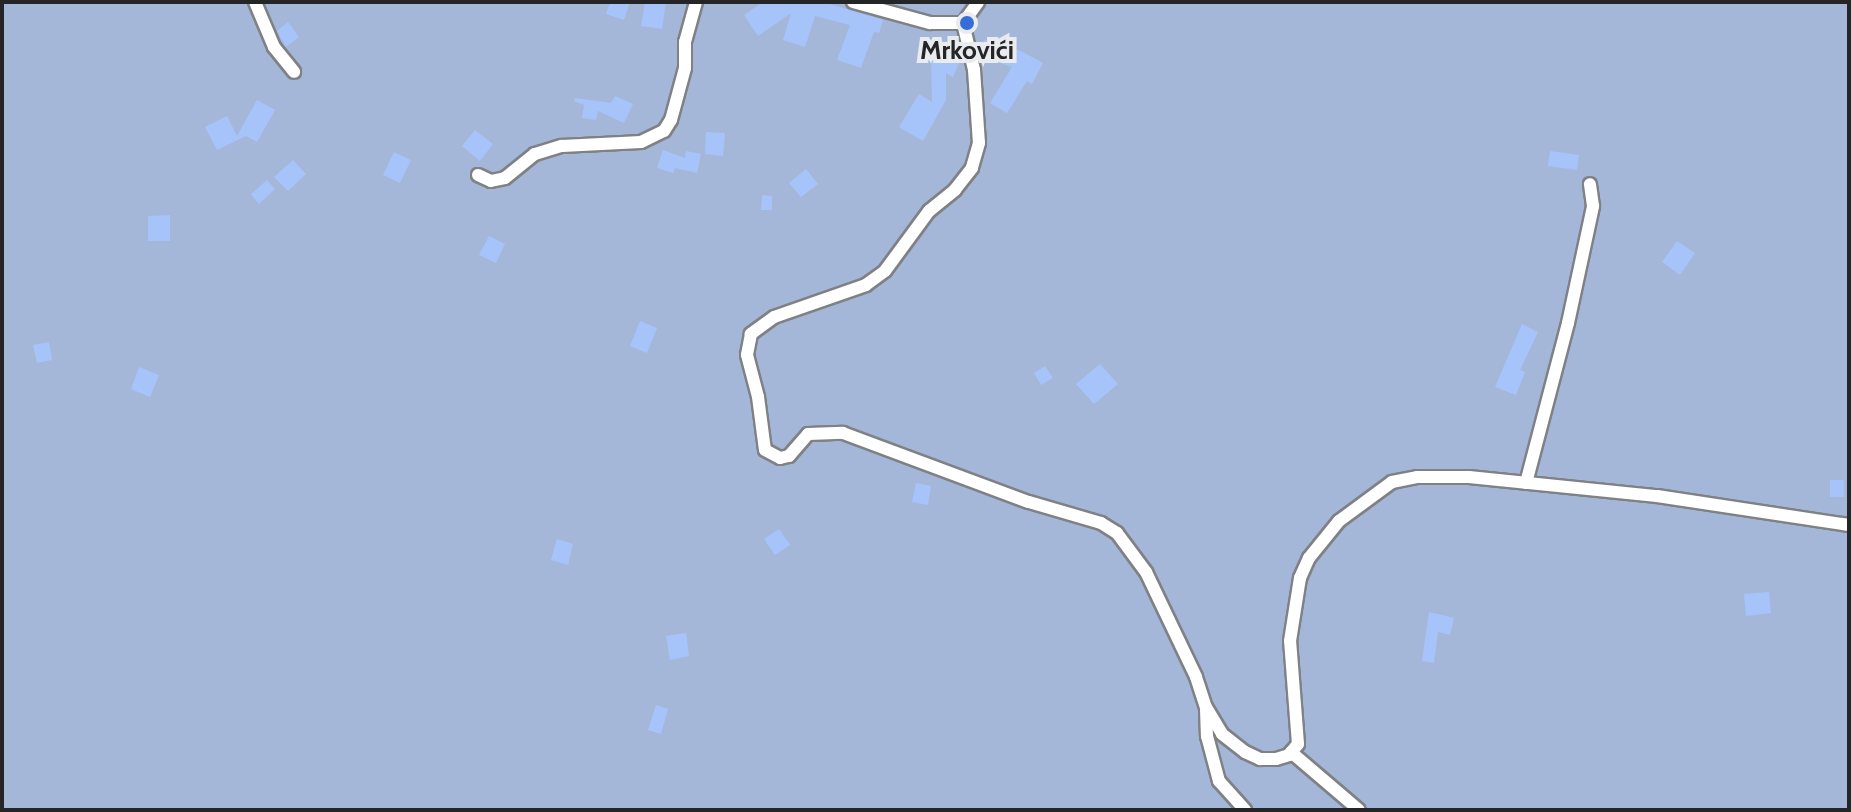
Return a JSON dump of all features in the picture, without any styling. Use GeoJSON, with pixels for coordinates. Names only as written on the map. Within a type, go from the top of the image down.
{"type":"FeatureCollection","features":[{"type":"Feature","properties":{"kind":"street"},"geometry":{"type":"LineString","coordinates":[[255,2],[274,47],[294,72]]}},
{"type":"Feature","properties":{"kind":"street"},"geometry":{"type":"LineString","coordinates":[[478,175],[491,181],[505,178],[535,154],[562,146],[641,142],[664,131],[671,120],[685,68],[685,42],[696,2]]}},
{"type":"Feature","properties":{"kind":"street"},"geometry":{"type":"LineString","coordinates":[[853,2],[930,23],[963,23]]}},
{"type":"Feature","properties":{"kind":"street"},"geometry":{"type":"LineString","coordinates":[[978,2],[963,23],[974,70],[978,115],[979,143],[972,168],[955,190],[929,211],[885,271],[866,285],[774,317],[751,334],[747,355],[758,397],[765,450],[772,457],[789,456],[808,434],[843,433],[1029,502],[1101,523],[1117,533],[1146,572],[1196,677],[1206,707],[1222,734],[1245,752],[1260,759],[1276,759],[1291,752],[1298,744],[1290,641],[1300,578],[1309,558],[1339,521],[1392,482],[1417,477],[1469,477],[1657,496],[1849,525]]}},
{"type":"Feature","properties":{"kind":"street"},"geometry":{"type":"LineString","coordinates":[[1526,483],[1593,206],[1590,184]]}},
{"type":"Feature","properties":{"kind":"street"},"geometry":{"type":"LineString","coordinates":[[1206,707],[1207,736],[1219,781],[1245,810]]}},
{"type":"Feature","properties":{"kind":"street"},"geometry":{"type":"LineString","coordinates":[[1291,752],[1359,810]]}},
{"type":"Feature","properties":{"kind":"shaded area"},"geometry":{"type":"Polygon","coordinates":[[[2,2],[1849,2],[1849,810],[2,810],[2,2]]]}},
{"type":"Feature","properties":{"kind":"building"},"geometry":{"type":"Polygon","coordinates":[[[610,2],[630,2],[624,20],[606,14],[610,2]]]}},
{"type":"Feature","properties":{"kind":"building"},"geometry":{"type":"Polygon","coordinates":[[[645,2],[666,2],[662,29],[641,26],[645,2]]]}},
{"type":"Feature","properties":{"kind":"building"},"geometry":{"type":"Polygon","coordinates":[[[763,2],[823,2],[883,20],[879,33],[874,32],[861,68],[837,60],[850,25],[815,16],[805,47],[783,40],[791,13],[758,36],[744,15],[763,2]]]}},
{"type":"Feature","properties":{"kind":"building"},"geometry":{"type":"Polygon","coordinates":[[[288,22],[299,37],[286,47],[277,31],[288,22]]]}},
{"type":"Feature","properties":{"kind":"building"},"geometry":{"type":"Polygon","coordinates":[[[984,40],[1021,51],[1043,63],[1032,84],[1027,81],[1007,113],[990,103],[1012,67],[980,56],[984,40]]]}},
{"type":"Feature","properties":{"kind":"building"},"geometry":{"type":"Polygon","coordinates":[[[939,45],[962,56],[953,77],[946,73],[946,100],[923,141],[899,127],[919,94],[932,102],[931,62],[939,45]]]}},
{"type":"Feature","properties":{"kind":"building"},"geometry":{"type":"Polygon","coordinates":[[[615,96],[633,104],[624,123],[598,111],[596,120],[582,118],[584,105],[574,101],[575,98],[611,103],[615,96]]]}},
{"type":"Feature","properties":{"kind":"building"},"geometry":{"type":"Polygon","coordinates":[[[257,100],[275,110],[257,142],[246,136],[217,150],[205,127],[227,116],[237,136],[257,100]]]}},
{"type":"Feature","properties":{"kind":"building"},"geometry":{"type":"Polygon","coordinates":[[[475,130],[493,144],[480,161],[462,146],[475,130]]]}},
{"type":"Feature","properties":{"kind":"building"},"geometry":{"type":"Polygon","coordinates":[[[706,132],[725,133],[723,156],[705,154],[706,132]]]}},
{"type":"Feature","properties":{"kind":"building"},"geometry":{"type":"Polygon","coordinates":[[[663,150],[685,158],[686,151],[701,154],[697,173],[675,168],[673,173],[657,168],[663,150]]]}},
{"type":"Feature","properties":{"kind":"building"},"geometry":{"type":"Polygon","coordinates":[[[1550,151],[1579,155],[1577,170],[1548,166],[1550,151]]]}},
{"type":"Feature","properties":{"kind":"building"},"geometry":{"type":"Polygon","coordinates":[[[394,152],[411,160],[400,183],[383,175],[394,152]]]}},
{"type":"Feature","properties":{"kind":"building"},"geometry":{"type":"Polygon","coordinates":[[[293,160],[306,174],[288,191],[274,177],[293,160]]]}},
{"type":"Feature","properties":{"kind":"building"},"geometry":{"type":"Polygon","coordinates":[[[806,169],[818,184],[801,197],[789,183],[806,169]]]}},
{"type":"Feature","properties":{"kind":"building"},"geometry":{"type":"Polygon","coordinates":[[[267,180],[275,189],[259,204],[251,194],[267,180]]]}},
{"type":"Feature","properties":{"kind":"building"},"geometry":{"type":"Polygon","coordinates":[[[762,195],[772,196],[772,210],[761,210],[762,195]]]}},
{"type":"Feature","properties":{"kind":"building"},"geometry":{"type":"Polygon","coordinates":[[[170,215],[170,241],[148,241],[148,216],[170,215]]]}},
{"type":"Feature","properties":{"kind":"building"},"geometry":{"type":"Polygon","coordinates":[[[489,236],[505,244],[496,263],[479,255],[489,236]]]}},
{"type":"Feature","properties":{"kind":"building"},"geometry":{"type":"Polygon","coordinates":[[[1677,241],[1695,253],[1680,275],[1662,262],[1677,241]]]}},
{"type":"Feature","properties":{"kind":"building"},"geometry":{"type":"Polygon","coordinates":[[[640,321],[657,328],[647,353],[630,346],[640,321]]]}},
{"type":"Feature","properties":{"kind":"building"},"geometry":{"type":"Polygon","coordinates":[[[1522,324],[1538,332],[1520,370],[1525,372],[1516,395],[1495,387],[1522,324]]]}},
{"type":"Feature","properties":{"kind":"building"},"geometry":{"type":"Polygon","coordinates":[[[49,342],[52,360],[37,363],[33,345],[49,342]]]}},
{"type":"Feature","properties":{"kind":"building"},"geometry":{"type":"Polygon","coordinates":[[[1100,364],[1118,384],[1094,404],[1076,384],[1100,364]]]}},
{"type":"Feature","properties":{"kind":"building"},"geometry":{"type":"Polygon","coordinates":[[[1045,366],[1053,378],[1041,385],[1034,373],[1045,366]]]}},
{"type":"Feature","properties":{"kind":"building"},"geometry":{"type":"Polygon","coordinates":[[[139,367],[159,375],[150,397],[131,389],[139,367]]]}},
{"type":"Feature","properties":{"kind":"building"},"geometry":{"type":"Polygon","coordinates":[[[1830,480],[1844,480],[1844,497],[1830,497],[1830,480]]]}},
{"type":"Feature","properties":{"kind":"building"},"geometry":{"type":"Polygon","coordinates":[[[916,483],[931,486],[928,505],[912,502],[916,483]]]}},
{"type":"Feature","properties":{"kind":"building"},"geometry":{"type":"Polygon","coordinates":[[[779,529],[790,545],[775,555],[764,539],[779,529]]]}},
{"type":"Feature","properties":{"kind":"building"},"geometry":{"type":"Polygon","coordinates":[[[557,539],[573,544],[568,565],[551,560],[557,539]]]}},
{"type":"Feature","properties":{"kind":"building"},"geometry":{"type":"Polygon","coordinates":[[[1769,592],[1771,613],[1746,616],[1744,594],[1769,592]]]}},
{"type":"Feature","properties":{"kind":"building"},"geometry":{"type":"Polygon","coordinates":[[[1429,612],[1454,618],[1450,635],[1438,632],[1434,663],[1422,661],[1429,612]]]}},
{"type":"Feature","properties":{"kind":"building"},"geometry":{"type":"Polygon","coordinates":[[[686,633],[689,656],[670,660],[666,636],[686,633]]]}},
{"type":"Feature","properties":{"kind":"building"},"geometry":{"type":"Polygon","coordinates":[[[656,705],[668,709],[661,734],[648,730],[656,705]]]}},
{"type":"Feature","properties":{"kind":"place","name":"Mrkovići"},"geometry":{"type":"Point","coordinates":[967,23]}}]}
